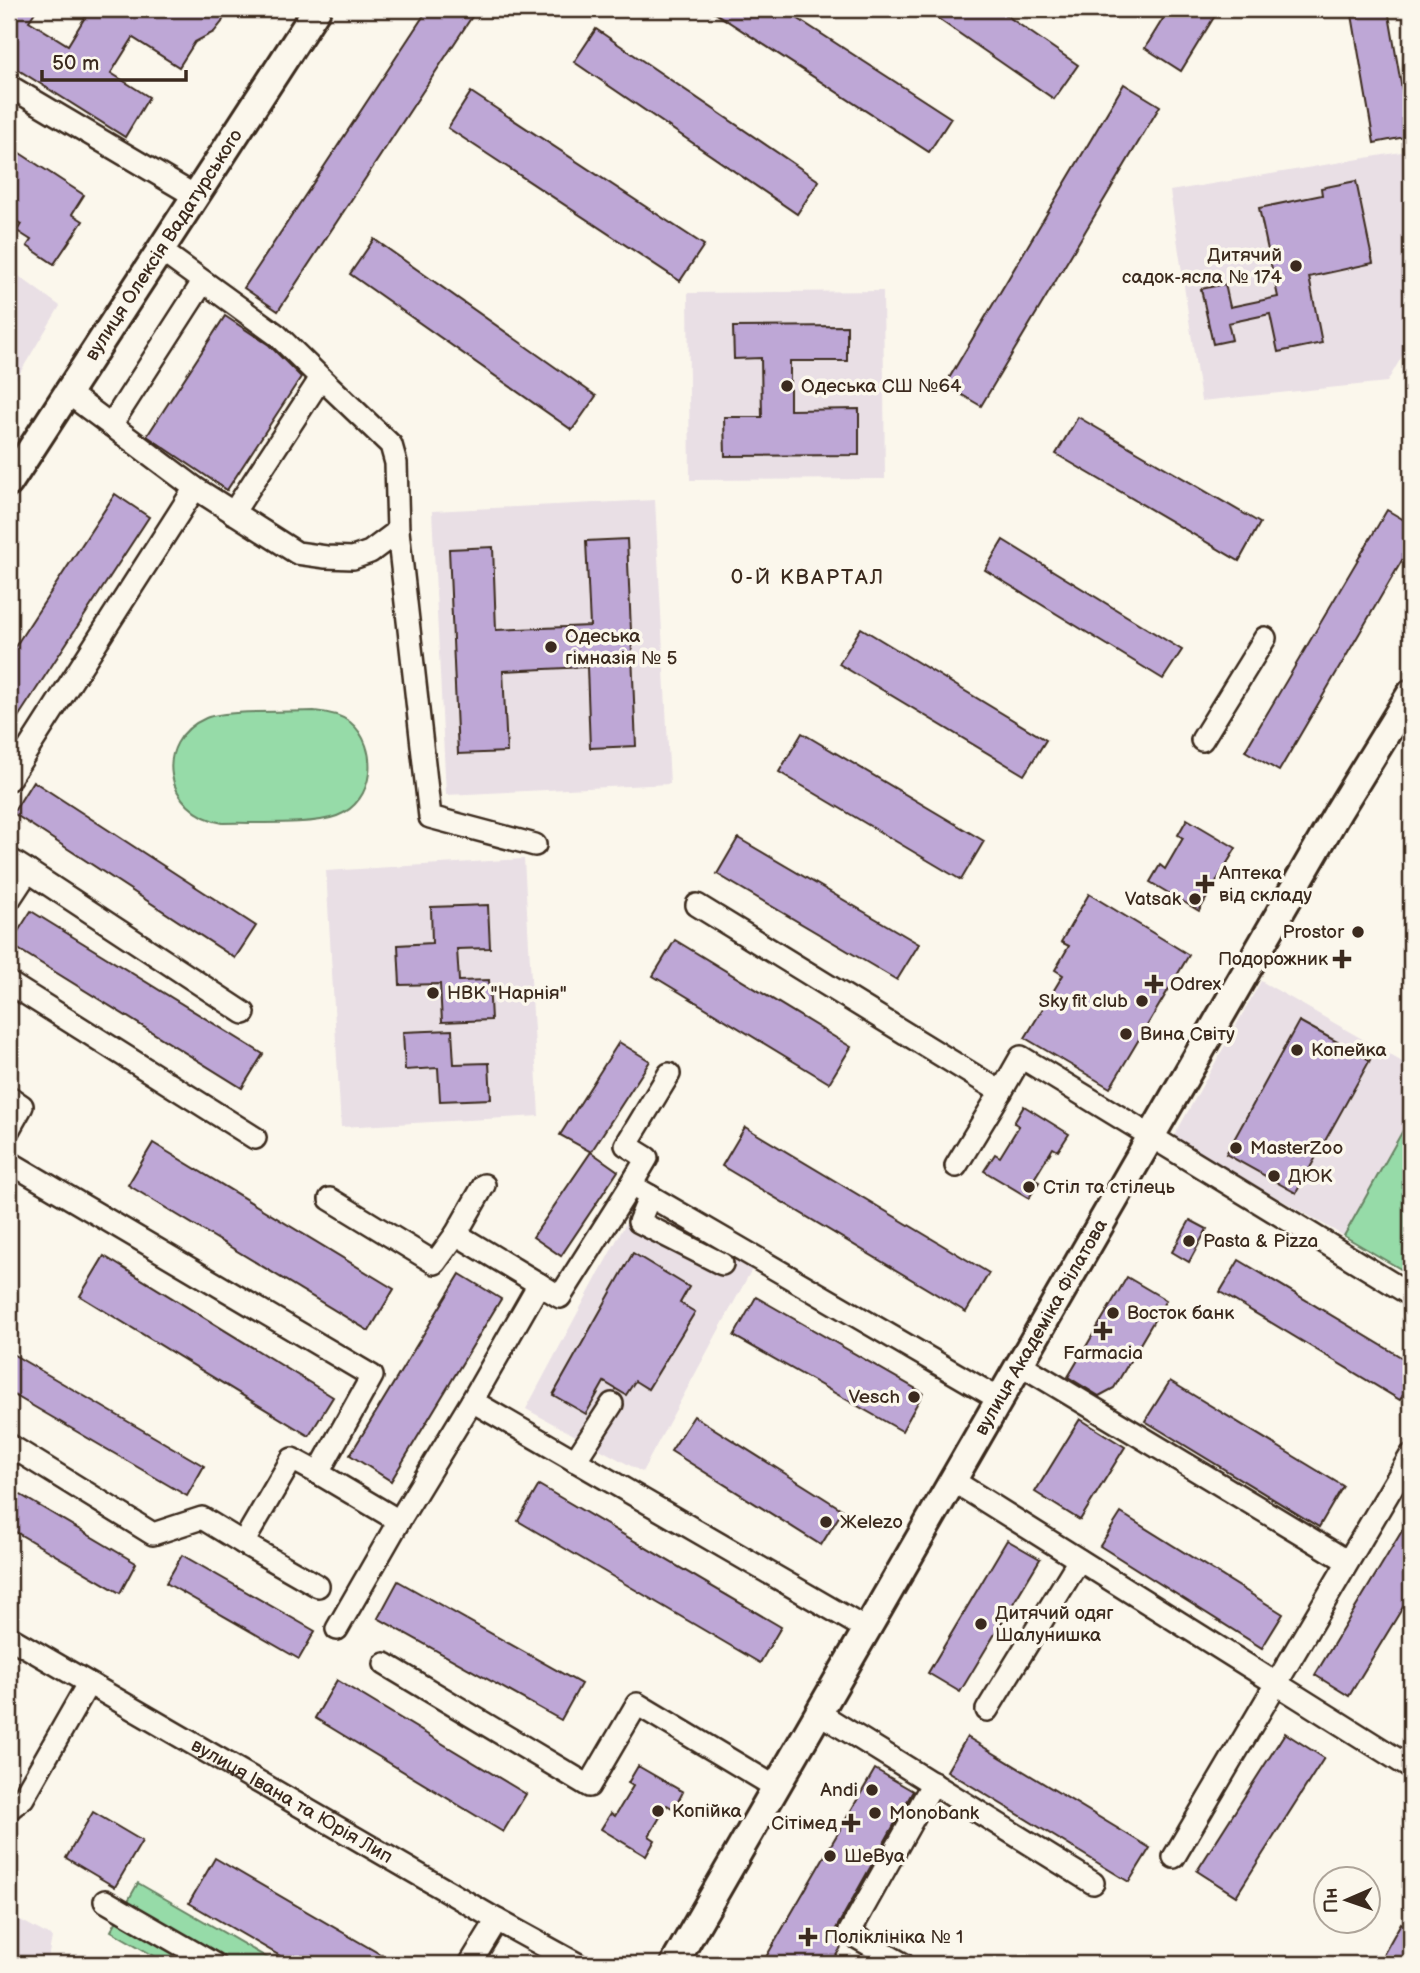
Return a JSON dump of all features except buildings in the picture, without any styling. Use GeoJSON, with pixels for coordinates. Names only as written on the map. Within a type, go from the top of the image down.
{"type":"FeatureCollection","features":[{"type":"Feature","properties":{"kind":"main road","name":"вулиця Олексія Вадатурського"},"geometry":{"type":"LineString","coordinates":[[10,479],[317,9]]}},
{"type":"Feature","properties":{"kind":"main road","name":"вулиця Академіка Філатова"},"geometry":{"type":"LineString","coordinates":[[674,1964],[1338,812],[1411,694]]}},
{"type":"Feature","properties":{"kind":"street"},"geometry":{"type":"LineString","coordinates":[[9,86],[195,195]]}},
{"type":"Feature","properties":{"kind":"street"},"geometry":{"type":"LineString","coordinates":[[160,250],[277,335],[391,445],[396,463],[398,531],[430,817],[535,845]]}},
{"type":"Feature","properties":{"kind":"street"},"geometry":{"type":"LineString","coordinates":[[111,425],[203,282]]}},
{"type":"Feature","properties":{"kind":"street"},"geometry":{"type":"LineString","coordinates":[[233,513],[321,378]]}},
{"type":"Feature","properties":{"kind":"street"},"geometry":{"type":"LineString","coordinates":[[68,393],[195,488],[298,553],[326,558],[353,558],[370,552],[398,531]]}},
{"type":"Feature","properties":{"kind":"street"},"geometry":{"type":"LineString","coordinates":[[9,779],[195,488]]}},
{"type":"Feature","properties":{"kind":"street"},"geometry":{"type":"LineString","coordinates":[[1202,740],[1265,638]]}},
{"type":"Feature","properties":{"kind":"street"},"geometry":{"type":"LineString","coordinates":[[9,859],[244,1013]]}},
{"type":"Feature","properties":{"kind":"street"},"geometry":{"type":"LineString","coordinates":[[9,900],[28,872]]}},
{"type":"Feature","properties":{"kind":"street"},"geometry":{"type":"LineString","coordinates":[[697,905],[1001,1091]]}},
{"type":"Feature","properties":{"kind":"street"},"geometry":{"type":"LineString","coordinates":[[9,983],[255,1138]]}},
{"type":"Feature","properties":{"kind":"street"},"geometry":{"type":"LineString","coordinates":[[956,1166],[1021,1057],[1411,1295]]}},
{"type":"Feature","properties":{"kind":"street"},"geometry":{"type":"LineString","coordinates":[[456,1234],[559,1297],[647,1158],[626,1145],[669,1074]]}},
{"type":"Feature","properties":{"kind":"street"},"geometry":{"type":"LineString","coordinates":[[9,1097],[22,1106],[9,1129]]}},
{"type":"Feature","properties":{"kind":"street"},"geometry":{"type":"LineString","coordinates":[[9,1162],[372,1376],[318,1473]]}},
{"type":"Feature","properties":{"kind":"street"},"geometry":{"type":"LineString","coordinates":[[330,1199],[435,1262],[456,1234],[484,1185]]}},
{"type":"Feature","properties":{"kind":"street"},"geometry":{"type":"LineString","coordinates":[[631,1185],[999,1399]]}},
{"type":"Feature","properties":{"kind":"street"},"geometry":{"type":"LineString","coordinates":[[650,1196],[639,1222],[722,1264]]}},
{"type":"Feature","properties":{"kind":"street"},"geometry":{"type":"LineString","coordinates":[[337,1629],[539,1284]]}},
{"type":"Feature","properties":{"kind":"street"},"geometry":{"type":"LineString","coordinates":[[1020,1364],[1348,1561]]}},
{"type":"Feature","properties":{"kind":"street"},"geometry":{"type":"LineString","coordinates":[[472,1401],[866,1629]]}},
{"type":"Feature","properties":{"kind":"street"},"geometry":{"type":"LineString","coordinates":[[575,1461],[612,1404]]}},
{"type":"Feature","properties":{"kind":"street"},"geometry":{"type":"LineString","coordinates":[[9,1445],[153,1534],[202,1518],[317,1586]]}},
{"type":"Feature","properties":{"kind":"street"},"geometry":{"type":"LineString","coordinates":[[1174,1857],[1411,1455]]}},
{"type":"Feature","properties":{"kind":"street"},"geometry":{"type":"LineString","coordinates":[[243,1543],[292,1459],[399,1521]]}},
{"type":"Feature","properties":{"kind":"street"},"geometry":{"type":"LineString","coordinates":[[952,1480],[1411,1768]]}},
{"type":"Feature","properties":{"kind":"street"},"geometry":{"type":"LineString","coordinates":[[987,1710],[1079,1560]]}},
{"type":"Feature","properties":{"kind":"street","name":"вулиця Івана та Юрія Лип"},"geometry":{"type":"LineString","coordinates":[[9,1637],[577,1964]]}},
{"type":"Feature","properties":{"kind":"street"},"geometry":{"type":"LineString","coordinates":[[385,1664],[589,1786],[637,1704],[777,1788]]}},
{"type":"Feature","properties":{"kind":"street"},"geometry":{"type":"LineString","coordinates":[[9,1809],[23,1798],[88,1684]]}},
{"type":"Feature","properties":{"kind":"street"},"geometry":{"type":"LineString","coordinates":[[819,1713],[1093,1883]]}},
{"type":"Feature","properties":{"kind":"street"},"geometry":{"type":"LineString","coordinates":[[903,1964],[849,1933],[933,1783]]}},
{"type":"Feature","properties":{"kind":"street"},"geometry":{"type":"LineString","coordinates":[[105,1901],[214,1964]]}},
{"type":"Feature","properties":{"kind":"street"},"geometry":{"type":"LineString","coordinates":[[470,1964],[497,1920]]}},
{"type":"Feature","properties":{"kind":"shaded area","name":"Дитячий садок-ясла № 174"},"geometry":{"type":"Polygon","coordinates":[[[1407,151],[1411,182],[1411,341],[1387,382],[1201,401],[1170,191],[1407,151]]]}},
{"type":"Feature","properties":{"kind":"shaded area"},"geometry":{"type":"Polygon","coordinates":[[[9,269],[60,306],[9,391],[9,269]]]}},
{"type":"Feature","properties":{"kind":"shaded area","name":"Одеська СШ №64"},"geometry":{"type":"Polygon","coordinates":[[[883,291],[885,479],[690,480],[688,293],[883,291]]]}},
{"type":"Feature","properties":{"kind":"shaded area","name":"Одеська гімназія № 5"},"geometry":{"type":"Polygon","coordinates":[[[655,500],[670,784],[446,795],[432,511],[655,500]]]}},
{"type":"Feature","properties":{"kind":"shaded area","name":"НВК \"Нарнія\""},"geometry":{"type":"Polygon","coordinates":[[[524,859],[539,1116],[341,1127],[326,871],[524,859]]]}},
{"type":"Feature","properties":{"kind":"shaded area"},"geometry":{"type":"Polygon","coordinates":[[[1261,981],[1411,1067],[1411,1116],[1344,1236],[1173,1138],[1261,981]]]}},
{"type":"Feature","properties":{"kind":"shaded area"},"geometry":{"type":"Polygon","coordinates":[[[635,1206],[752,1269],[642,1472],[526,1409],[635,1206]]]}},
{"type":"Feature","properties":{"kind":"shaded area"},"geometry":{"type":"Polygon","coordinates":[[[9,1914],[52,1937],[47,1964],[9,1964],[9,1914]]]}},
{"type":"Feature","properties":{"kind":"green space"},"geometry":{"type":"Polygon","coordinates":[[[314,711],[333,714],[350,722],[366,745],[369,773],[366,787],[350,809],[337,816],[312,821],[223,823],[203,817],[188,806],[178,792],[172,776],[172,759],[177,743],[189,729],[206,718],[242,713],[314,711]]]}},
{"type":"Feature","properties":{"kind":"green space"},"geometry":{"type":"Polygon","coordinates":[[[1411,1116],[1411,1275],[1344,1236],[1411,1116]]]}},
{"type":"Feature","properties":{"kind":"green space"},"geometry":{"type":"Polygon","coordinates":[[[138,1883],[278,1964],[168,1964],[111,1931],[138,1883]]]}},
{"type":"Feature","properties":{"kind":"place","name":"Дитячий садок-ясла № 174"},"geometry":{"type":"Point","coordinates":[1296,266]}},
{"type":"Feature","properties":{"kind":"place","name":"Одеська СШ №64"},"geometry":{"type":"Point","coordinates":[787,386]}},
{"type":"Feature","properties":{"kind":"place","name":"Одеська гімназія № 5"},"geometry":{"type":"Point","coordinates":[551,647]}},
{"type":"Feature","properties":{"kind":"place","name":"Аптека від складу"},"geometry":{"type":"Point","coordinates":[1205,884]}},
{"type":"Feature","properties":{"kind":"place","name":"Vatsak"},"geometry":{"type":"Point","coordinates":[1195,899]}},
{"type":"Feature","properties":{"kind":"place","name":"Prostor"},"geometry":{"type":"Point","coordinates":[1358,932]}},
{"type":"Feature","properties":{"kind":"place","name":"Подорожник"},"geometry":{"type":"Point","coordinates":[1342,959]}},
{"type":"Feature","properties":{"kind":"place","name":"Odrex"},"geometry":{"type":"Point","coordinates":[1154,984]}},
{"type":"Feature","properties":{"kind":"place","name":"НВК \"Нарнія\""},"geometry":{"type":"Point","coordinates":[433,993]}},
{"type":"Feature","properties":{"kind":"place","name":"Sky fit club"},"geometry":{"type":"Point","coordinates":[1142,1001]}},
{"type":"Feature","properties":{"kind":"place","name":"Вина Світу"},"geometry":{"type":"Point","coordinates":[1126,1034]}},
{"type":"Feature","properties":{"kind":"place","name":"Копейка"},"geometry":{"type":"Point","coordinates":[1297,1050]}},
{"type":"Feature","properties":{"kind":"place","name":"MasterZoo"},"geometry":{"type":"Point","coordinates":[1236,1148]}},
{"type":"Feature","properties":{"kind":"place","name":"ДЮК"},"geometry":{"type":"Point","coordinates":[1274,1176]}},
{"type":"Feature","properties":{"kind":"place","name":"Стіл та стілець"},"geometry":{"type":"Point","coordinates":[1029,1187]}},
{"type":"Feature","properties":{"kind":"place","name":"Pasta & Pizza"},"geometry":{"type":"Point","coordinates":[1189,1241]}},
{"type":"Feature","properties":{"kind":"place","name":"Восток банк"},"geometry":{"type":"Point","coordinates":[1113,1313]}},
{"type":"Feature","properties":{"kind":"place","name":"Farmacia"},"geometry":{"type":"Point","coordinates":[1103,1331]}},
{"type":"Feature","properties":{"kind":"place","name":"Vesch"},"geometry":{"type":"Point","coordinates":[914,1397]}},
{"type":"Feature","properties":{"kind":"place","name":"Жelezo"},"geometry":{"type":"Point","coordinates":[826,1522]}},
{"type":"Feature","properties":{"kind":"place","name":"Дитячий одяг Шалунишка"},"geometry":{"type":"Point","coordinates":[981,1624]}},
{"type":"Feature","properties":{"kind":"place","name":"Andi"},"geometry":{"type":"Point","coordinates":[872,1790]}},
{"type":"Feature","properties":{"kind":"place","name":"Копійка"},"geometry":{"type":"Point","coordinates":[658,1811]}},
{"type":"Feature","properties":{"kind":"place","name":"Monobank"},"geometry":{"type":"Point","coordinates":[875,1813]}},
{"type":"Feature","properties":{"kind":"place","name":"Сітімед"},"geometry":{"type":"Point","coordinates":[851,1823]}},
{"type":"Feature","properties":{"kind":"place","name":"ШеВуа"},"geometry":{"type":"Point","coordinates":[830,1856]}},
{"type":"Feature","properties":{"kind":"place","name":"Поліклініка № 1"},"geometry":{"type":"Point","coordinates":[808,1937]}},
{"type":"Feature","properties":{"kind":"district","name":"0-Й КВАРТАЛ"},"geometry":{"type":"Point","coordinates":[808,577]}}]}
